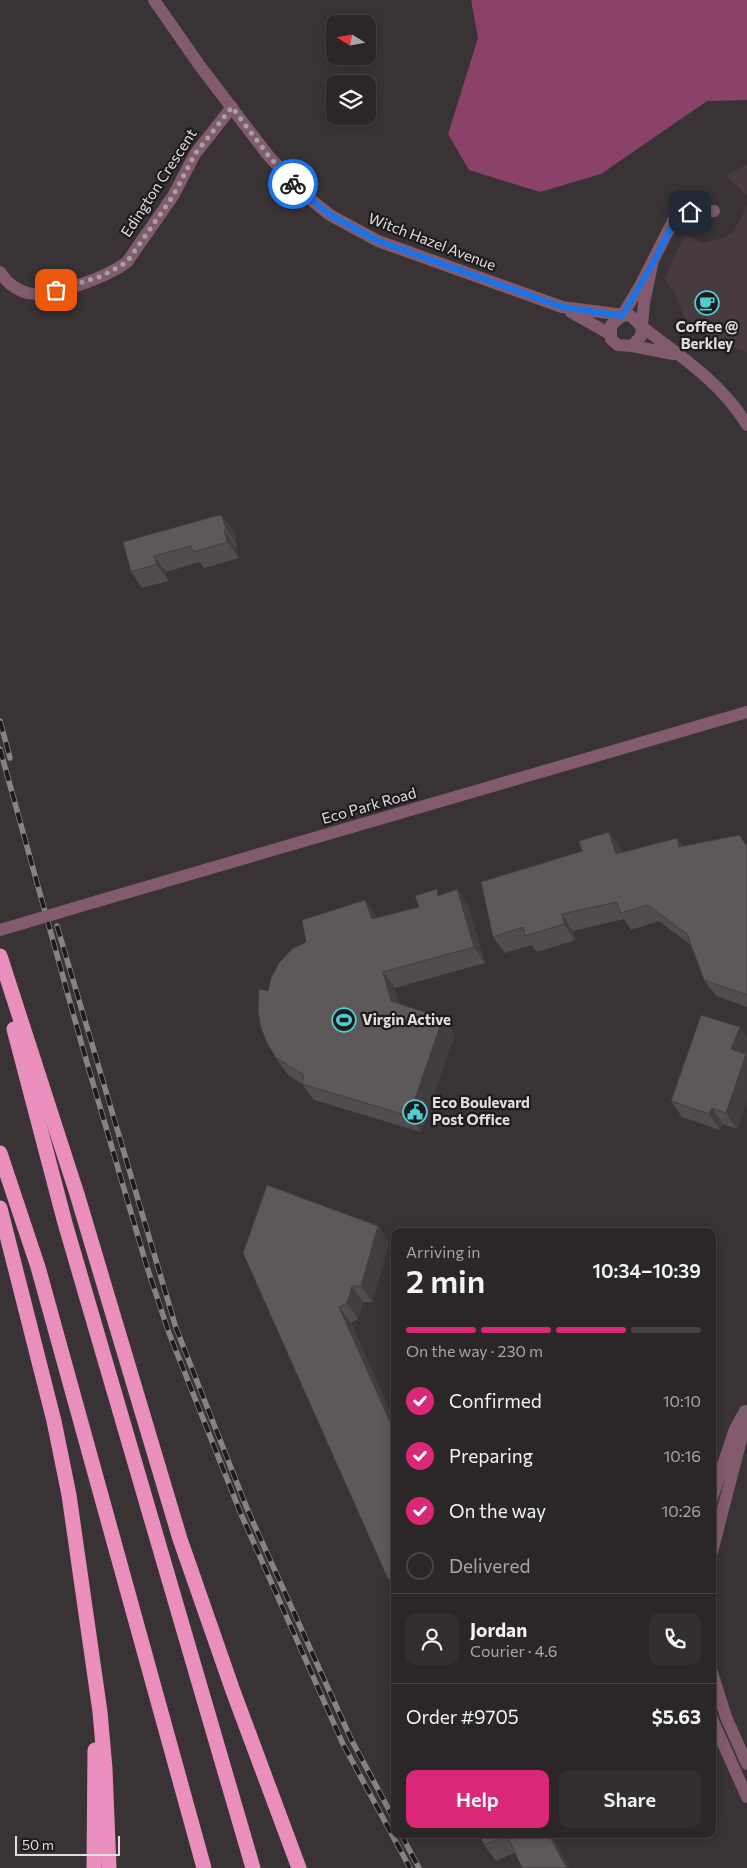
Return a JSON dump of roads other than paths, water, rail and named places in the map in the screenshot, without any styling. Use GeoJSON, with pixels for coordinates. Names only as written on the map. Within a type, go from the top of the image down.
{"type":"FeatureCollection","features":[{"type":"Feature","properties":{"kind":"highway"},"geometry":{"type":"LineString","coordinates":[[0,956],[77,1194],[180,1539],[233,1691],[299,1868]]}},
{"type":"Feature","properties":{"kind":"highway"},"geometry":{"type":"LineString","coordinates":[[0,976],[65,1223],[253,1868]]}},
{"type":"Feature","properties":{"kind":"highway"},"geometry":{"type":"LineString","coordinates":[[0,1154],[38,1267],[204,1868]]}},
{"type":"Feature","properties":{"kind":"highway"},"geometry":{"type":"LineString","coordinates":[[0,1208],[54,1421],[69,1495],[96,1674],[105,1769],[109,1868]]}},
{"type":"Feature","properties":{"kind":"highway"},"geometry":{"type":"LineString","coordinates":[[94,1868],[96,1674]]}},
{"type":"Feature","properties":{"kind":"street","name":"Witch Hazel Avenue"},"geometry":{"type":"LineString","coordinates":[[154,0],[232,107],[289,179],[314,203],[348,226],[388,245],[562,307],[610,334]]}},
{"type":"Feature","properties":{"kind":"street","name":"Edington Crescent"},"geometry":{"type":"LineString","coordinates":[[0,272],[10,285],[28,293],[35,293],[56,290],[84,282],[120,267],[127,262],[173,196],[203,143],[232,107]]}},
{"type":"Feature","properties":{"kind":"street"},"geometry":{"type":"LineString","coordinates":[[682,357],[652,348],[618,345],[610,334],[611,325],[622,316],[652,265],[668,229],[678,218],[690,212],[714,211]]}},
{"type":"Feature","properties":{"kind":"street"},"geometry":{"type":"LineString","coordinates":[[632,346],[641,336],[641,326],[652,265]]}},
{"type":"Feature","properties":{"kind":"street","name":"Witch Hazel Avenue"},"geometry":{"type":"LineString","coordinates":[[562,307],[622,316]]}},
{"type":"Feature","properties":{"kind":"street"},"geometry":{"type":"LineString","coordinates":[[622,316],[631,316],[718,387],[738,410],[747,425]]}},
{"type":"Feature","properties":{"kind":"street","name":"Eco Park Road"},"geometry":{"type":"LineString","coordinates":[[0,930],[747,712]]}},
{"type":"Feature","properties":{"kind":"street"},"geometry":{"type":"LineString","coordinates":[[716,1486],[735,1429],[746,1408]]}},
{"type":"Feature","properties":{"kind":"street"},"geometry":{"type":"LineString","coordinates":[[716,1536],[744,1428],[746,1408]]}},
{"type":"Feature","properties":{"kind":"street"},"geometry":{"type":"LineString","coordinates":[[716,1685],[726,1717],[747,1764]]}},
{"type":"Feature","properties":{"kind":"street"},"geometry":{"type":"LineString","coordinates":[[716,1728],[747,1797]]}},
{"type":"Feature","properties":{"kind":"railway"},"geometry":{"type":"LineString","coordinates":[[0,721],[10,758]]}},
{"type":"Feature","properties":{"kind":"railway"},"geometry":{"type":"LineString","coordinates":[[0,749],[83,1049],[147,1267],[169,1333],[241,1514],[343,1744],[391,1833]]}},
{"type":"Feature","properties":{"kind":"railway"},"geometry":{"type":"LineString","coordinates":[[57,926],[176,1328],[248,1511],[351,1739],[391,1814]]}},
{"type":"Feature","properties":{"kind":"railway"},"geometry":{"type":"LineString","coordinates":[[394,1838],[410,1868]]}},
{"type":"Feature","properties":{"kind":"railway"},"geometry":{"type":"LineString","coordinates":[[403,1838],[419,1868]]}},
{"type":"Feature","properties":{"kind":"place","name":"Coffee @ Berkley"},"geometry":{"type":"Point","coordinates":[707,303]}},
{"type":"Feature","properties":{"kind":"place","name":"Virgin Active"},"geometry":{"type":"Point","coordinates":[344,1020]}},
{"type":"Feature","properties":{"kind":"place","name":"Eco Boulevard Post Office"},"geometry":{"type":"Point","coordinates":[415,1112]}}]}
